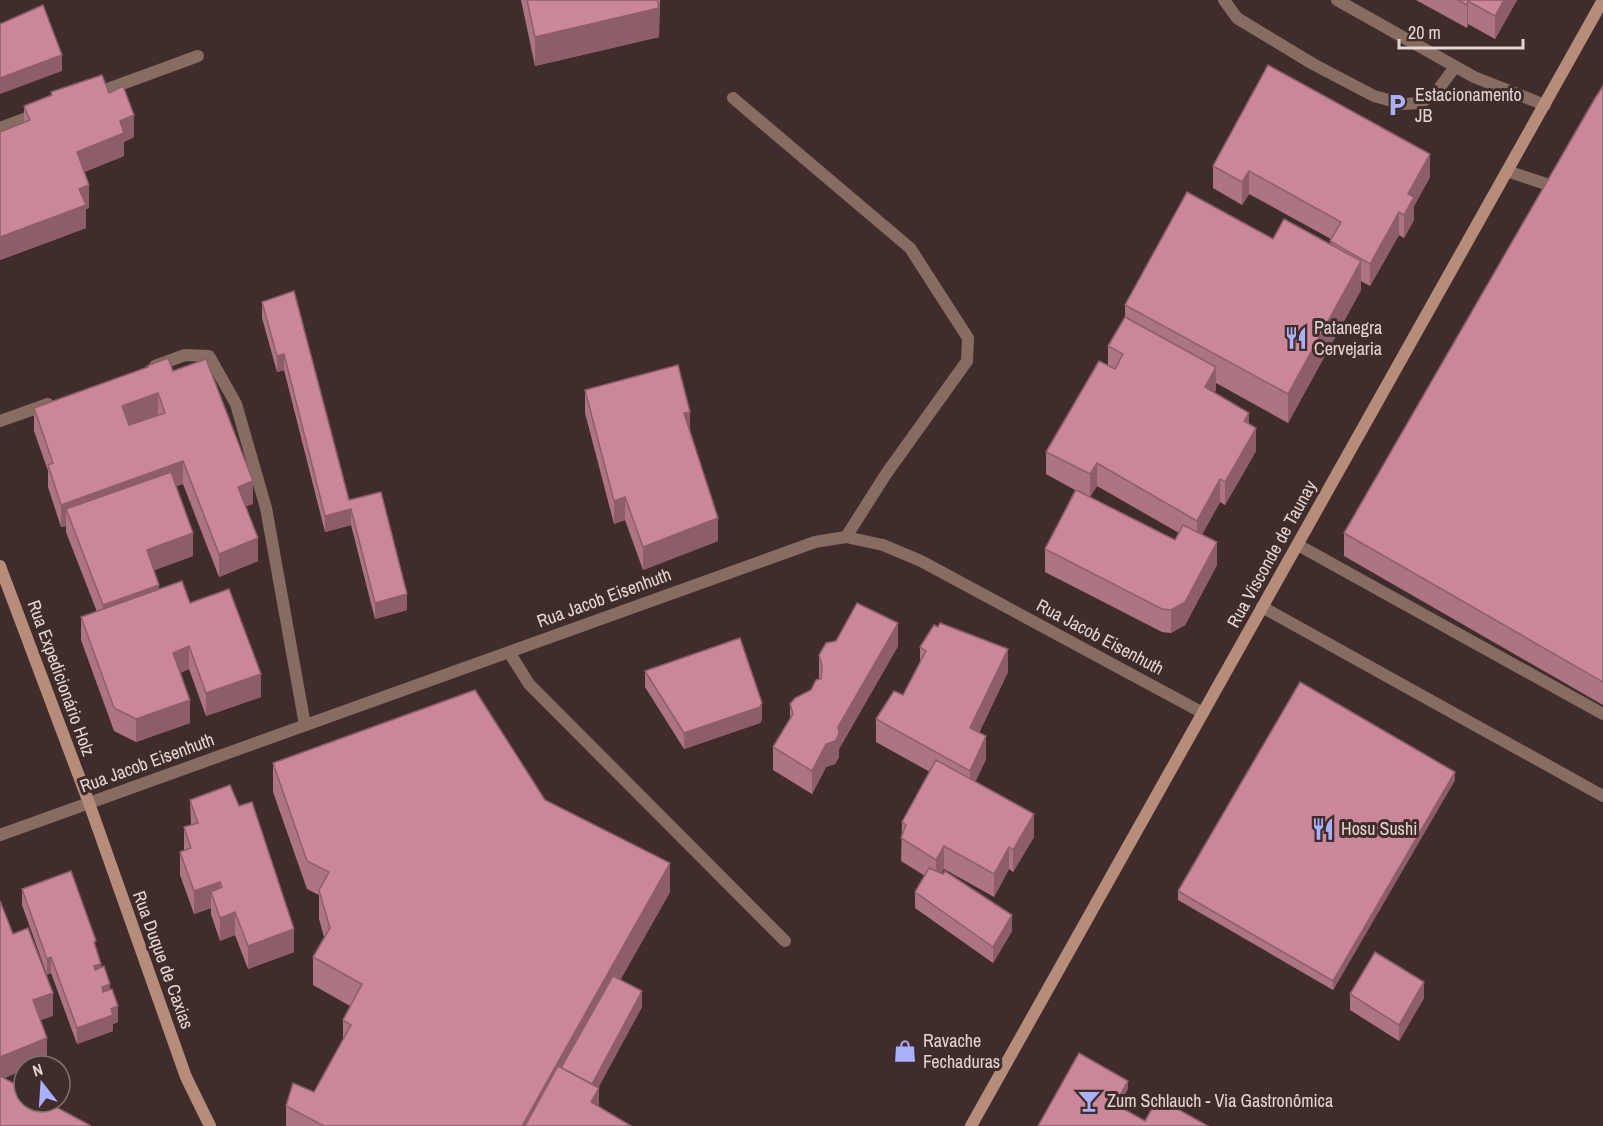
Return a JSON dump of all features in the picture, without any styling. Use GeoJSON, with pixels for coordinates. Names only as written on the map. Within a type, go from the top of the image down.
{"type":"FeatureCollection","features":[{"type":"Feature","properties":{"kind":"main road","name":"Rua Visconde de Taunay"},"geometry":{"type":"LineString","coordinates":[[971,1126],[1603,0]]}},
{"type":"Feature","properties":{"kind":"main road","name":"Rua Expedicionário Holz"},"geometry":{"type":"LineString","coordinates":[[0,566],[89,803]]}},
{"type":"Feature","properties":{"kind":"main road","name":"Rua Duque de Caxias"},"geometry":{"type":"LineString","coordinates":[[89,803],[186,1077],[210,1126]]}},
{"type":"Feature","properties":{"kind":"street"},"geometry":{"type":"LineString","coordinates":[[1224,0],[1237,18],[1313,64],[1374,96],[1402,104],[1421,103],[1437,91],[1455,66]]}},
{"type":"Feature","properties":{"kind":"street"},"geometry":{"type":"LineString","coordinates":[[1337,0],[1474,77],[1545,105]]}},
{"type":"Feature","properties":{"kind":"street"},"geometry":{"type":"LineString","coordinates":[[77,100],[198,56]]}},
{"type":"Feature","properties":{"kind":"street"},"geometry":{"type":"LineString","coordinates":[[733,98],[910,248],[968,338],[967,361],[886,474],[846,537]]}},
{"type":"Feature","properties":{"kind":"street"},"geometry":{"type":"LineString","coordinates":[[0,128],[55,108]]}},
{"type":"Feature","properties":{"kind":"street"},"geometry":{"type":"LineString","coordinates":[[1507,171],[1573,190]]}},
{"type":"Feature","properties":{"kind":"street"},"geometry":{"type":"LineString","coordinates":[[141,371],[185,355],[209,356],[236,404],[266,508],[305,725]]}},
{"type":"Feature","properties":{"kind":"street"},"geometry":{"type":"LineString","coordinates":[[0,421],[54,402]]}},
{"type":"Feature","properties":{"kind":"street","name":"Rua Jacob Eisenhuth"},"geometry":{"type":"LineString","coordinates":[[0,835],[815,542],[846,537],[883,545],[921,561],[1203,713]]}},
{"type":"Feature","properties":{"kind":"street"},"geometry":{"type":"LineString","coordinates":[[1298,545],[1603,714]]}},
{"type":"Feature","properties":{"kind":"street"},"geometry":{"type":"LineString","coordinates":[[1262,608],[1603,796]]}},
{"type":"Feature","properties":{"kind":"street"},"geometry":{"type":"LineString","coordinates":[[509,652],[529,684],[785,941]]}},
{"type":"Feature","properties":{"kind":"building"},"geometry":{"type":"Polygon","coordinates":[[[527,0],[657,0],[659,8],[535,37],[527,0]]]}},
{"type":"Feature","properties":{"kind":"building"},"geometry":{"type":"Polygon","coordinates":[[[1458,0],[1504,0],[1495,16],[1468,1],[1467,5],[1458,0]]]}},
{"type":"Feature","properties":{"kind":"building"},"geometry":{"type":"Polygon","coordinates":[[[43,5],[62,55],[0,78],[0,24],[43,5]]]}},
{"type":"Feature","properties":{"kind":"building"},"geometry":{"type":"Polygon","coordinates":[[[1268,65],[1430,154],[1408,194],[1414,197],[1404,215],[1399,212],[1370,264],[1330,241],[1341,222],[1249,171],[1242,182],[1213,166],[1268,65]]]}},
{"type":"Feature","properties":{"kind":"building"},"geometry":{"type":"Polygon","coordinates":[[[102,75],[109,93],[123,86],[134,115],[120,121],[124,133],[77,152],[89,185],[79,189],[86,205],[0,237],[0,132],[30,120],[24,106],[52,95],[51,92],[102,75]]]}},
{"type":"Feature","properties":{"kind":"building"},"geometry":{"type":"Polygon","coordinates":[[[1603,86],[1603,682],[1344,533],[1603,86]]]}},
{"type":"Feature","properties":{"kind":"building"},"geometry":{"type":"Polygon","coordinates":[[[1187,192],[1273,239],[1284,219],[1361,261],[1288,394],[1125,305],[1187,192]]]}},
{"type":"Feature","properties":{"kind":"building"},"geometry":{"type":"Polygon","coordinates":[[[294,291],[349,500],[381,492],[407,594],[375,603],[351,509],[325,516],[284,354],[277,356],[262,302],[294,291]]]}},
{"type":"Feature","properties":{"kind":"building"},"geometry":{"type":"Polygon","coordinates":[[[1125,317],[1216,367],[1205,387],[1249,413],[1244,421],[1256,428],[1225,482],[1220,479],[1197,521],[1097,463],[1090,474],[1046,452],[1099,361],[1115,369],[1123,354],[1108,346],[1125,317]]]}},
{"type":"Feature","properties":{"kind":"building"},"geometry":{"type":"Polygon","coordinates":[[[168,358],[173,371],[206,359],[253,481],[238,487],[258,538],[219,554],[183,461],[61,505],[48,465],[53,463],[34,408],[168,358]],[[158,393],[122,406],[129,425],[165,413],[158,393]]]}},
{"type":"Feature","properties":{"kind":"building"},"geometry":{"type":"Polygon","coordinates":[[[678,365],[690,412],[684,413],[718,518],[643,547],[625,497],[614,501],[585,390],[678,365]]]}},
{"type":"Feature","properties":{"kind":"building"},"geometry":{"type":"Polygon","coordinates":[[[171,472],[193,533],[147,550],[159,585],[103,605],[66,509],[171,472]]]}},
{"type":"Feature","properties":{"kind":"building"},"geometry":{"type":"Polygon","coordinates":[[[1076,490],[1175,540],[1183,525],[1217,542],[1185,602],[1171,610],[1162,609],[1045,549],[1076,490]]]}},
{"type":"Feature","properties":{"kind":"building"},"geometry":{"type":"Polygon","coordinates":[[[182,581],[190,603],[229,589],[261,674],[206,693],[189,646],[173,653],[190,700],[136,719],[114,708],[81,617],[182,581]]]}},
{"type":"Feature","properties":{"kind":"building"},"geometry":{"type":"Polygon","coordinates":[[[857,603],[898,623],[838,727],[839,734],[835,741],[826,744],[812,771],[773,747],[793,714],[790,704],[795,698],[811,690],[816,680],[821,679],[822,666],[819,655],[826,643],[836,641],[857,603]]]}},
{"type":"Feature","properties":{"kind":"building"},"geometry":{"type":"Polygon","coordinates":[[[940,623],[1008,649],[970,728],[986,736],[970,771],[876,719],[894,691],[903,695],[926,651],[920,647],[934,625],[938,627],[940,623]]]}},
{"type":"Feature","properties":{"kind":"building"},"geometry":{"type":"Polygon","coordinates":[[[740,638],[762,703],[760,707],[684,733],[645,671],[740,638]]]}},
{"type":"Feature","properties":{"kind":"building","name":"Hosu Sushi"},"geometry":{"type":"Polygon","coordinates":[[[1300,682],[1455,772],[1333,981],[1178,891],[1300,682]]]}},
{"type":"Feature","properties":{"kind":"building"},"geometry":{"type":"Polygon","coordinates":[[[475,690],[545,800],[670,863],[522,1126],[324,1126],[286,1106],[293,1083],[314,1092],[351,1025],[343,1020],[362,984],[313,957],[330,928],[319,890],[329,872],[307,861],[273,763],[475,690]]]}},
{"type":"Feature","properties":{"kind":"building"},"geometry":{"type":"Polygon","coordinates":[[[936,760],[1034,814],[1013,850],[1009,847],[994,874],[944,846],[936,860],[901,838],[906,825],[902,822],[936,760]]]}},
{"type":"Feature","properties":{"kind":"building"},"geometry":{"type":"Polygon","coordinates":[[[230,785],[239,806],[252,802],[294,929],[248,946],[235,912],[220,918],[211,892],[222,887],[220,882],[194,891],[180,852],[191,848],[184,827],[198,823],[190,800],[230,785]]]}},
{"type":"Feature","properties":{"kind":"building"},"geometry":{"type":"Polygon","coordinates":[[[929,868],[943,874],[945,871],[1012,915],[993,947],[915,892],[929,868]]]}},
{"type":"Feature","properties":{"kind":"building"},"geometry":{"type":"Polygon","coordinates":[[[71,871],[96,941],[94,942],[101,964],[94,966],[95,970],[104,966],[110,984],[102,987],[103,992],[112,989],[118,1006],[111,1009],[113,1015],[77,1028],[51,957],[47,959],[22,889],[71,871]]]}},
{"type":"Feature","properties":{"kind":"building"},"geometry":{"type":"Polygon","coordinates":[[[0,901],[13,934],[28,928],[53,993],[33,1000],[47,1038],[0,1057],[0,901]]]}},
{"type":"Feature","properties":{"kind":"building"},"geometry":{"type":"Polygon","coordinates":[[[1375,952],[1424,982],[1399,1025],[1350,994],[1375,952]]]}},
{"type":"Feature","properties":{"kind":"building"},"geometry":{"type":"Polygon","coordinates":[[[613,976],[642,991],[592,1084],[561,1068],[613,976]]]}},
{"type":"Feature","properties":{"kind":"building","name":"Zum Schlauch - Via Gastronômica"},"geometry":{"type":"Polygon","coordinates":[[[1079,1053],[1128,1081],[1115,1104],[1145,1121],[1158,1098],[1208,1126],[1038,1126],[1079,1053]]]}},
{"type":"Feature","properties":{"kind":"building"},"geometry":{"type":"Polygon","coordinates":[[[558,1066],[599,1088],[591,1102],[631,1126],[525,1126],[558,1066]]]}},
{"type":"Feature","properties":{"kind":"building"},"geometry":{"type":"Polygon","coordinates":[[[0,1076],[12,1082],[12,1114],[69,1114],[91,1126],[0,1126],[0,1076]]]}},
{"type":"Feature","properties":{"kind":"place","name":"Estacionamento JB"},"geometry":{"type":"Point","coordinates":[1397,105]}},
{"type":"Feature","properties":{"kind":"place","name":"Patanegra Cervejaria"},"geometry":{"type":"Point","coordinates":[1296,338]}},
{"type":"Feature","properties":{"kind":"place","name":"Hosu Sushi"},"geometry":{"type":"Point","coordinates":[1323,829]}},
{"type":"Feature","properties":{"kind":"place","name":"Ravache Fechaduras"},"geometry":{"type":"Point","coordinates":[905,1051]}},
{"type":"Feature","properties":{"kind":"place","name":"Zum Schlauch - Via Gastronômica"},"geometry":{"type":"Point","coordinates":[1089,1101]}}]}
